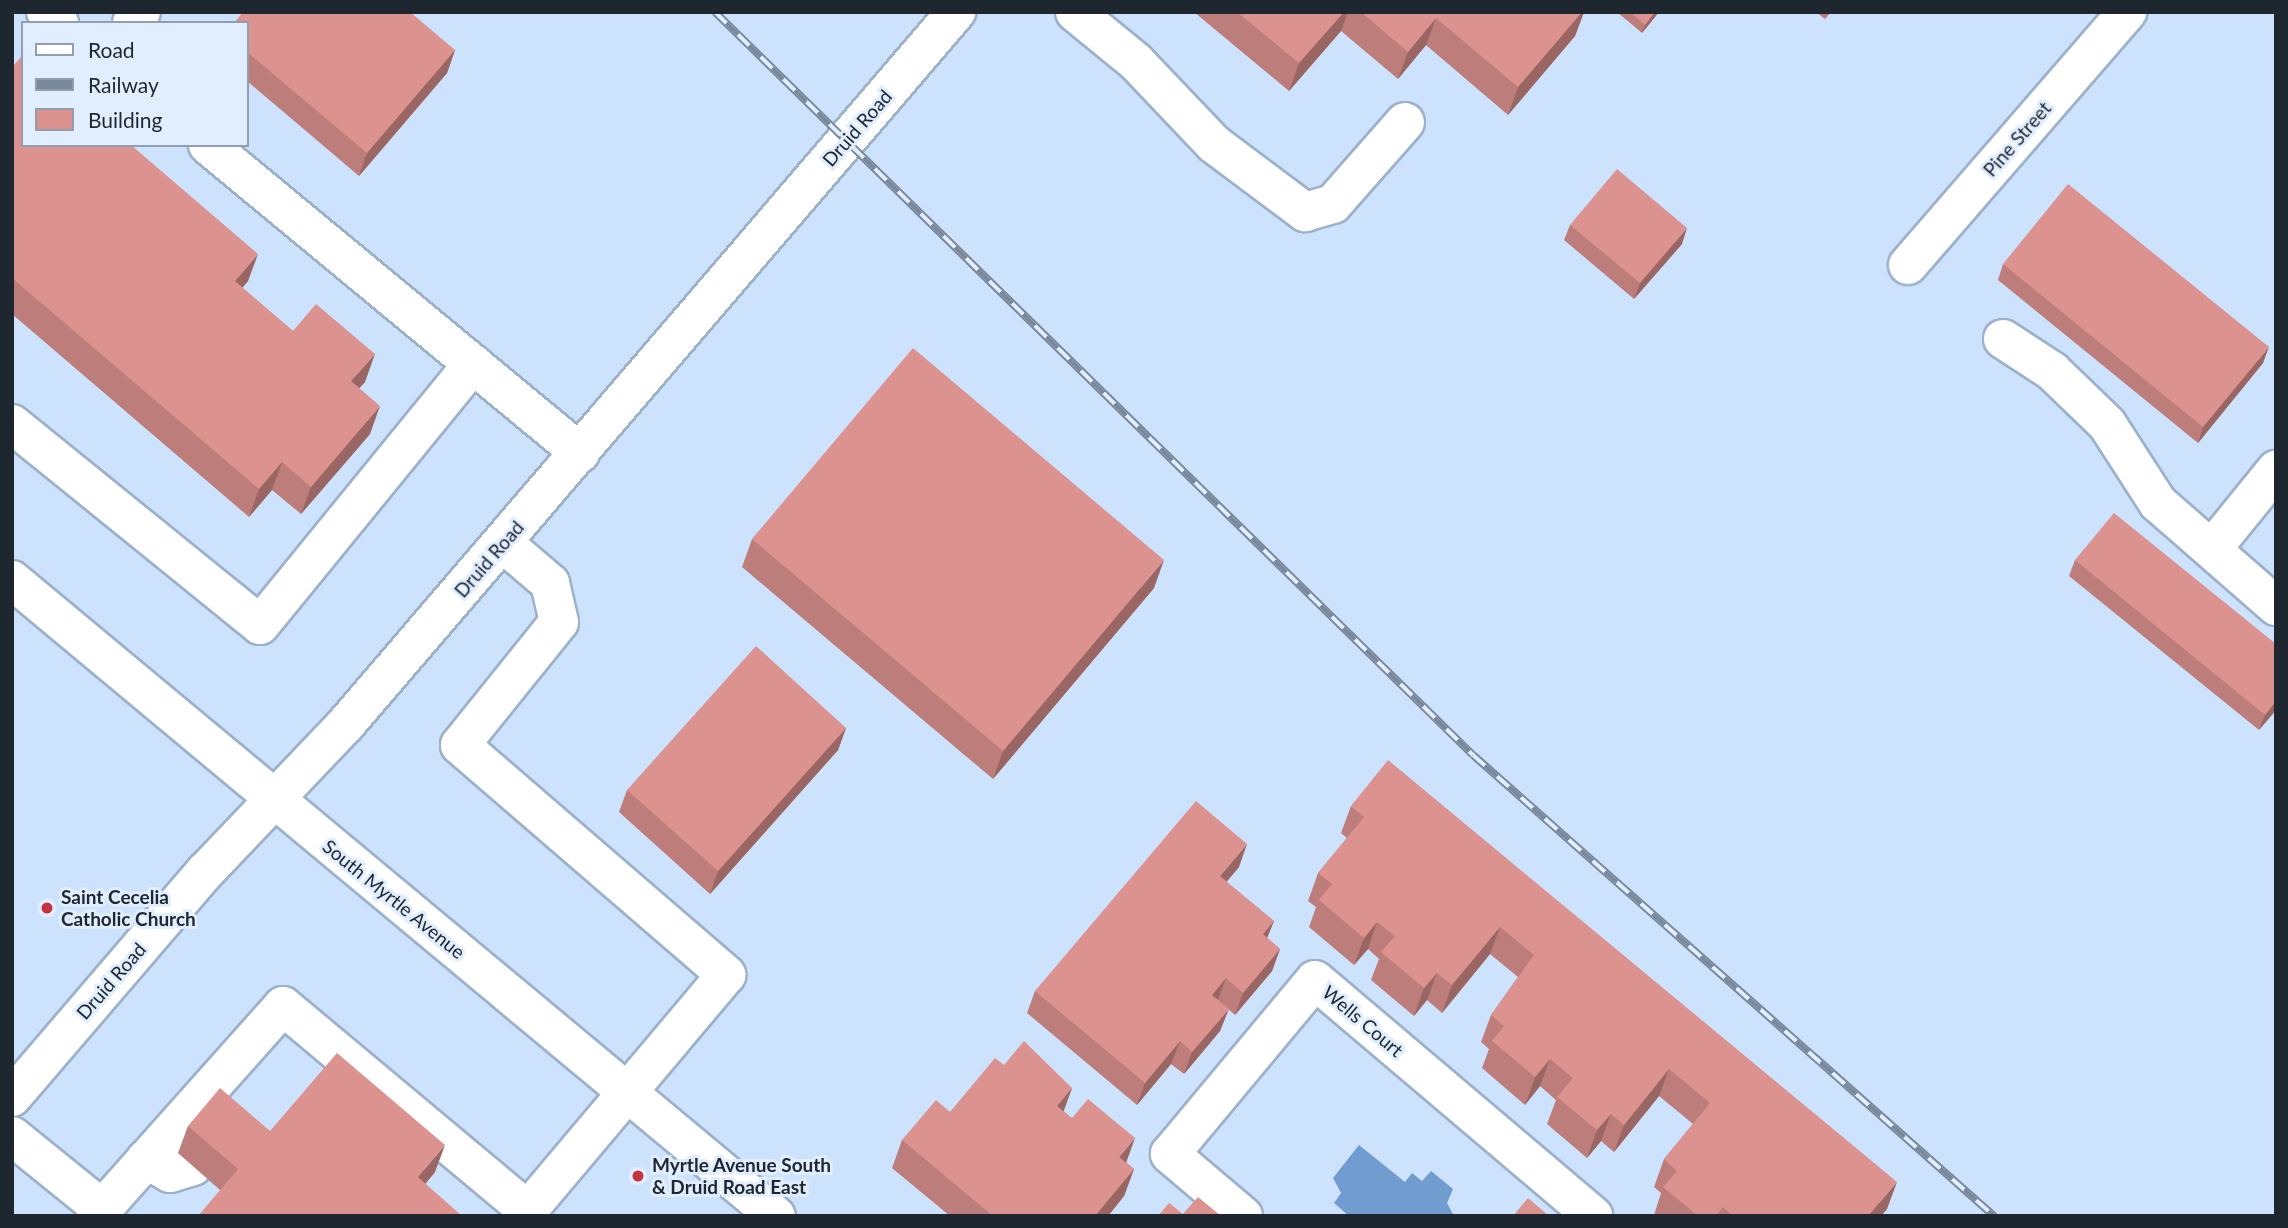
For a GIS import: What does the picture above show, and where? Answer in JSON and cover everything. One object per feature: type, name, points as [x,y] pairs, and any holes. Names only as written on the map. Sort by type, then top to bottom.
[{"type":"street","name":"Druid Road","points":[[12,1097],[503,543],[956,12]]},
{"type":"street","points":[[1075,12],[1136,62],[1214,144],[1305,212],[1333,204],[1405,122]]},
{"type":"street","name":"Pine Street","points":[[1908,265],[2127,12]]},
{"type":"street","points":[[210,147],[580,453]]},
{"type":"street","points":[[2003,339],[2052,371],[2106,424],[2158,503],[2276,606]]},
{"type":"street","points":[[12,424],[260,625],[473,364]]},
{"type":"street","points":[[2212,549],[2276,470]]},
{"type":"street","points":[[12,1136],[98,1212],[283,1006],[525,1213],[726,975],[460,745],[559,622],[550,583],[503,543]]},
{"type":"street","name":"South Myrtle Avenue","points":[[12,580],[776,1216]]},
{"type":"street","name":"Wells Court","points":[[1243,1216],[1170,1154],[1315,980],[1593,1216]]},
{"type":"street","points":[[209,1088],[229,1108],[225,1128]]},
{"type":"street","points":[[146,1159],[170,1173],[193,1166]]},
{"type":"water","points":[[1359,1145],[1405,1182],[1412,1173],[1422,1181],[1431,1171],[1453,1189],[1447,1203],[1454,1216],[1349,1216],[1334,1203],[1341,1193],[1333,1178]]},
{"type":"building","points":[[243,12],[410,12],[455,50],[367,153],[248,53],[248,21],[236,21]]},
{"type":"building","points":[[1237,12],[1344,12],[1299,63]]},
{"type":"building","points":[[1361,12],[1582,12],[1518,87],[1436,18],[1408,52]]},
{"type":"building","points":[[1630,12],[1655,12],[1645,25]]},
{"type":"building","points":[[21,57],[21,147],[133,147],[258,254],[235,281],[293,331],[316,304],[375,354],[351,381],[380,406],[311,487],[282,462],[259,489],[12,278],[12,67]]},
{"type":"building","points":[[1617,169],[1687,228],[1640,283],[1570,225]]},
{"type":"building","points":[[2068,184],[2269,347],[2203,427],[2003,264]]},
{"type":"building","points":[[913,348],[1164,560],[1003,751],[752,539]]},
{"type":"building","points":[[2114,513],[2276,644],[2276,701],[2265,715],[2075,560]]},
{"type":"building","points":[[756,646],[846,728],[718,871],[627,790]]},
{"type":"building","points":[[1388,760],[1897,1182],[1868,1216],[1733,1216],[1723,1207],[1716,1216],[1698,1216],[1663,1187],[1677,1171],[1664,1159],[1710,1103],[1669,1069],[1624,1125],[1611,1114],[1597,1130],[1557,1097],[1573,1078],[1550,1059],[1535,1077],[1492,1041],[1504,1026],[1491,1015],[1534,955],[1500,927],[1452,985],[1437,973],[1424,988],[1381,952],[1395,936],[1377,922],[1364,938],[1319,900],[1332,884],[1318,873],[1364,817],[1351,806]]},
{"type":"building","points":[[1196,801],[1247,844],[1220,876],[1274,921],[1263,934],[1280,949],[1243,993],[1226,978],[1212,995],[1229,1009],[1192,1052],[1180,1041],[1145,1083],[1035,991]]},
{"type":"building","points":[[1024,1041],[1072,1088],[1057,1106],[1072,1118],[1088,1099],[1135,1138],[1119,1157],[1134,1169],[1095,1216],[993,1216],[902,1140],[936,1100],[950,1112],[995,1058],[1004,1065]]},
{"type":"building","points":[[337,1053],[445,1145],[418,1177],[462,1216],[198,1216],[238,1169],[188,1126],[220,1088],[270,1131]]},
{"type":"building","points":[[1198,1197],[1221,1216],[1158,1216],[1169,1203],[1183,1214]]},
{"type":"building","points":[[1528,1198],[1549,1216],[1513,1216]]},
{"type":"railway","points":[[715,12],[1473,755],[1994,1216]]},
{"type":"place","name":"Saint Cecelia Catholic Church","points":[[47,908]]},
{"type":"place","name":"Myrtle Avenue South & Druid Road East","points":[[638,1176]]}]
